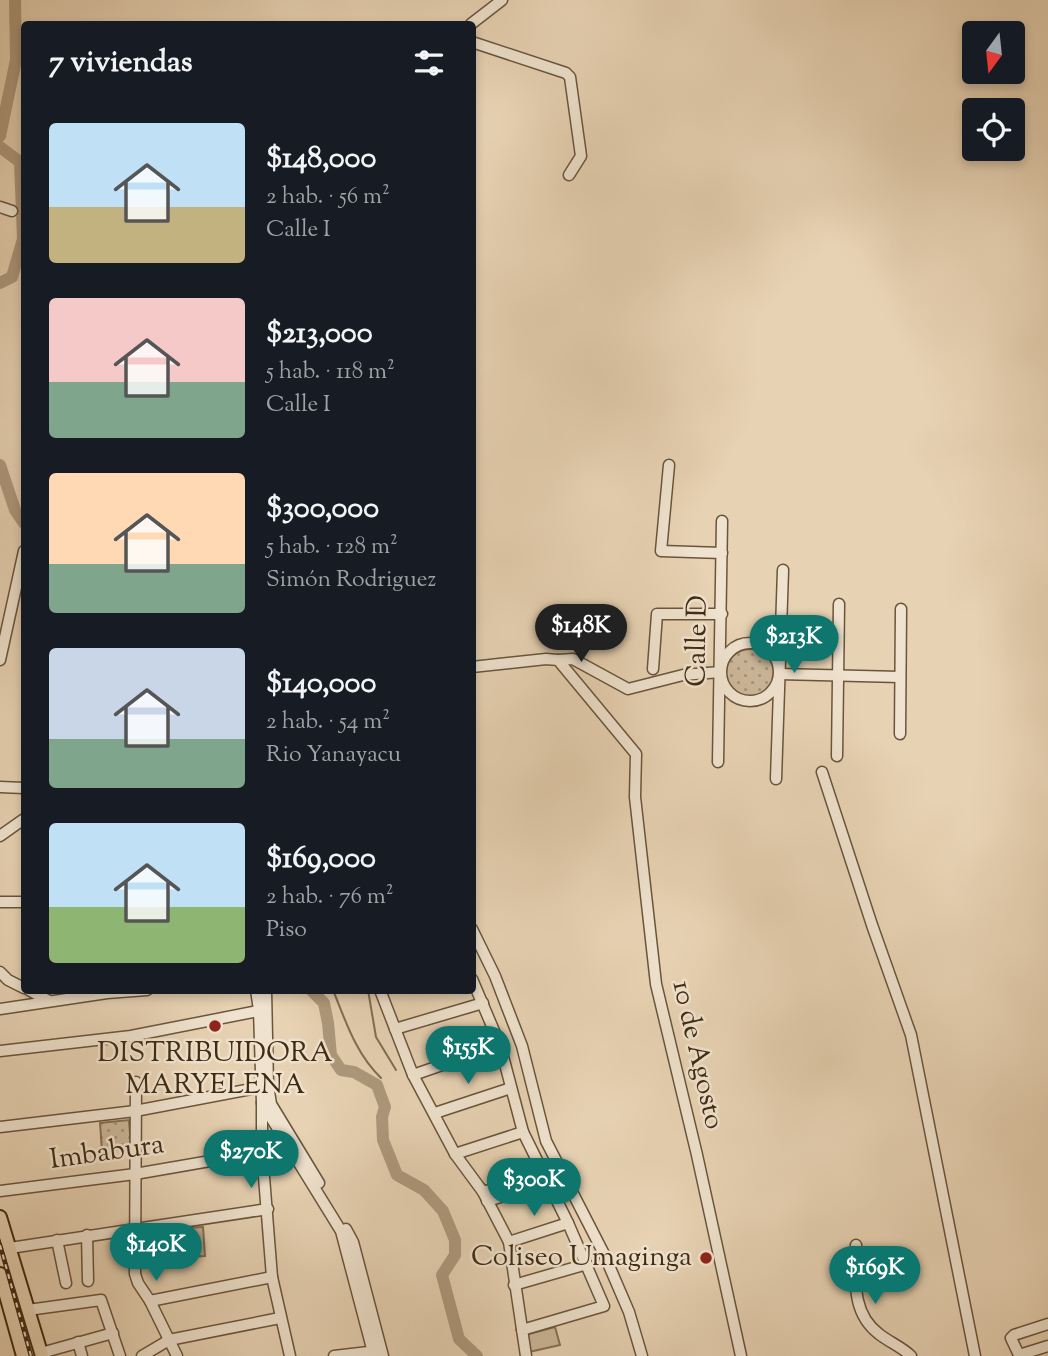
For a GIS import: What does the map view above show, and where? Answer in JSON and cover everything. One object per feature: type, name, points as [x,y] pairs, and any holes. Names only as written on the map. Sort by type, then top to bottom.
[{"type":"main road","points":[[0,1217],[41,1354]]},
{"type":"main road","points":[[0,1274],[23,1356]]},
{"type":"street","points":[[475,21],[502,0]]},
{"type":"street","points":[[476,43],[566,73],[570,77],[581,156],[569,175]]},
{"type":"street","points":[[0,207],[12,211]]},
{"type":"street","points":[[668,465],[661,551],[722,553]]},
{"type":"street","name":"Calle D","points":[[718,762],[722,521]]},
{"type":"street","points":[[0,660],[21,566]]},
{"type":"street","points":[[776,779],[783,570]]},
{"type":"street","points":[[837,756],[839,604]]},
{"type":"street","points":[[900,734],[901,609]]},
{"type":"street","points":[[653,669],[657,614],[722,614]]},
{"type":"street","points":[[754,644],[762,646],[775,657],[779,674],[774,689],[768,695],[745,701],[730,694],[720,672],[725,656],[731,650],[738,646],[754,644]]},
{"type":"street","points":[[476,667],[546,659],[573,659],[628,689],[683,675],[720,672]]},
{"type":"street","name":"10 de Agosto","points":[[558,660],[633,749],[637,760],[635,797],[656,984],[741,1356]]},
{"type":"street","points":[[779,674],[900,677]]},
{"type":"street","points":[[821,772],[911,1035],[975,1356]]},
{"type":"street","points":[[0,787],[21,788]]},
{"type":"street","points":[[0,836],[21,821]]},
{"type":"street","points":[[0,902],[21,902]]},
{"type":"street","points":[[476,937],[495,976],[522,1046],[546,1142],[604,1254],[629,1312],[642,1356]]},
{"type":"street","points":[[0,972],[8,980],[21,986]]},
{"type":"street","points":[[476,988],[500,1045],[523,1132],[568,1223],[604,1306],[522,1330]]},
{"type":"street","points":[[36,994],[49,1001]]},
{"type":"street","points":[[0,1009],[93,994]]},
{"type":"street","points":[[257,994],[263,1010]]},
{"type":"street","points":[[265,994],[262,1152],[272,1277],[290,1356]]},
{"type":"street","points":[[382,994],[413,1075],[455,1154],[485,1196],[509,1242],[526,1356]]},
{"type":"street","points":[[396,1029],[483,1003]]},
{"type":"street","points":[[0,1051],[131,1036],[263,1010]]},
{"type":"street","points":[[413,1075],[500,1045]]},
{"type":"street","points":[[136,1082],[135,1274],[177,1356]]},
{"type":"street","points":[[0,1127],[135,1111],[264,1086]]},
{"type":"street","points":[[264,1086],[271,1104],[353,1242],[378,1354]]},
{"type":"street","points":[[435,1113],[510,1088]]},
{"type":"street","points":[[262,1103],[341,1231],[378,1354]]},
{"type":"street","points":[[455,1154],[523,1132]]},
{"type":"street","name":"Imbabura","points":[[0,1191],[135,1174],[262,1152]]},
{"type":"street","points":[[485,1196],[545,1179]]},
{"type":"street","points":[[10,1248],[268,1209]]},
{"type":"street","points":[[509,1242],[568,1223]]},
{"type":"street","points":[[87,1236],[88,1281]]},
{"type":"street","points":[[57,1240],[66,1283]]},
{"type":"street","points":[[856,1245],[856,1295],[860,1311],[878,1333],[911,1356]]},
{"type":"street","points":[[514,1285],[587,1264]]},
{"type":"street","points":[[150,1301],[272,1277]]},
{"type":"street","points":[[28,1310],[101,1300],[120,1356]]},
{"type":"street","points":[[142,1356],[169,1340],[280,1318]]},
{"type":"street","points":[[1048,1324],[1011,1338],[1019,1355],[1048,1346]]},
{"type":"street","points":[[41,1354],[113,1333]]},
{"type":"street","points":[[78,1342],[82,1356]]},
{"type":"street","points":[[334,1356],[378,1354]]},
{"type":"shaded area","points":[[750,649],[767,656],[774,673],[767,690],[750,697],[733,690],[726,673],[733,656]]},
{"type":"shaded area","points":[[129,1120],[131,1148],[102,1151],[100,1123]]},
{"type":"shaded area","points":[[203,1227],[205,1256],[186,1257],[184,1228]]},
{"type":"shaded area","points":[[555,1327],[560,1345],[529,1352],[525,1335]]},
{"type":"waterway","points":[[0,136],[16,60],[15,0]]},
{"type":"waterway","points":[[0,147],[20,162],[21,188]]},
{"type":"waterway","points":[[0,283],[12,277],[21,246]]},
{"type":"waterway","points":[[0,465],[15,510],[21,519]]},
{"type":"waterway","points":[[315,994],[324,1003],[331,1055],[341,1070],[354,1072],[377,1085],[385,1107],[382,1117],[383,1140],[397,1175],[424,1190],[443,1211],[455,1240],[455,1255],[442,1275],[459,1339],[477,1356]]},
{"type":"waterway","points":[[335,994],[358,1048],[381,1078]]},
{"type":"waterway","points":[[369,994],[376,1037],[396,1070]]},
{"type":"railway","points":[[0,1245],[31,1356]]},
{"type":"place","name":"DISTRIBUIDORA MARYELENA","points":[[215,1026]]},
{"type":"place","name":"Coliseo Umaginga","points":[[706,1258]]}]
